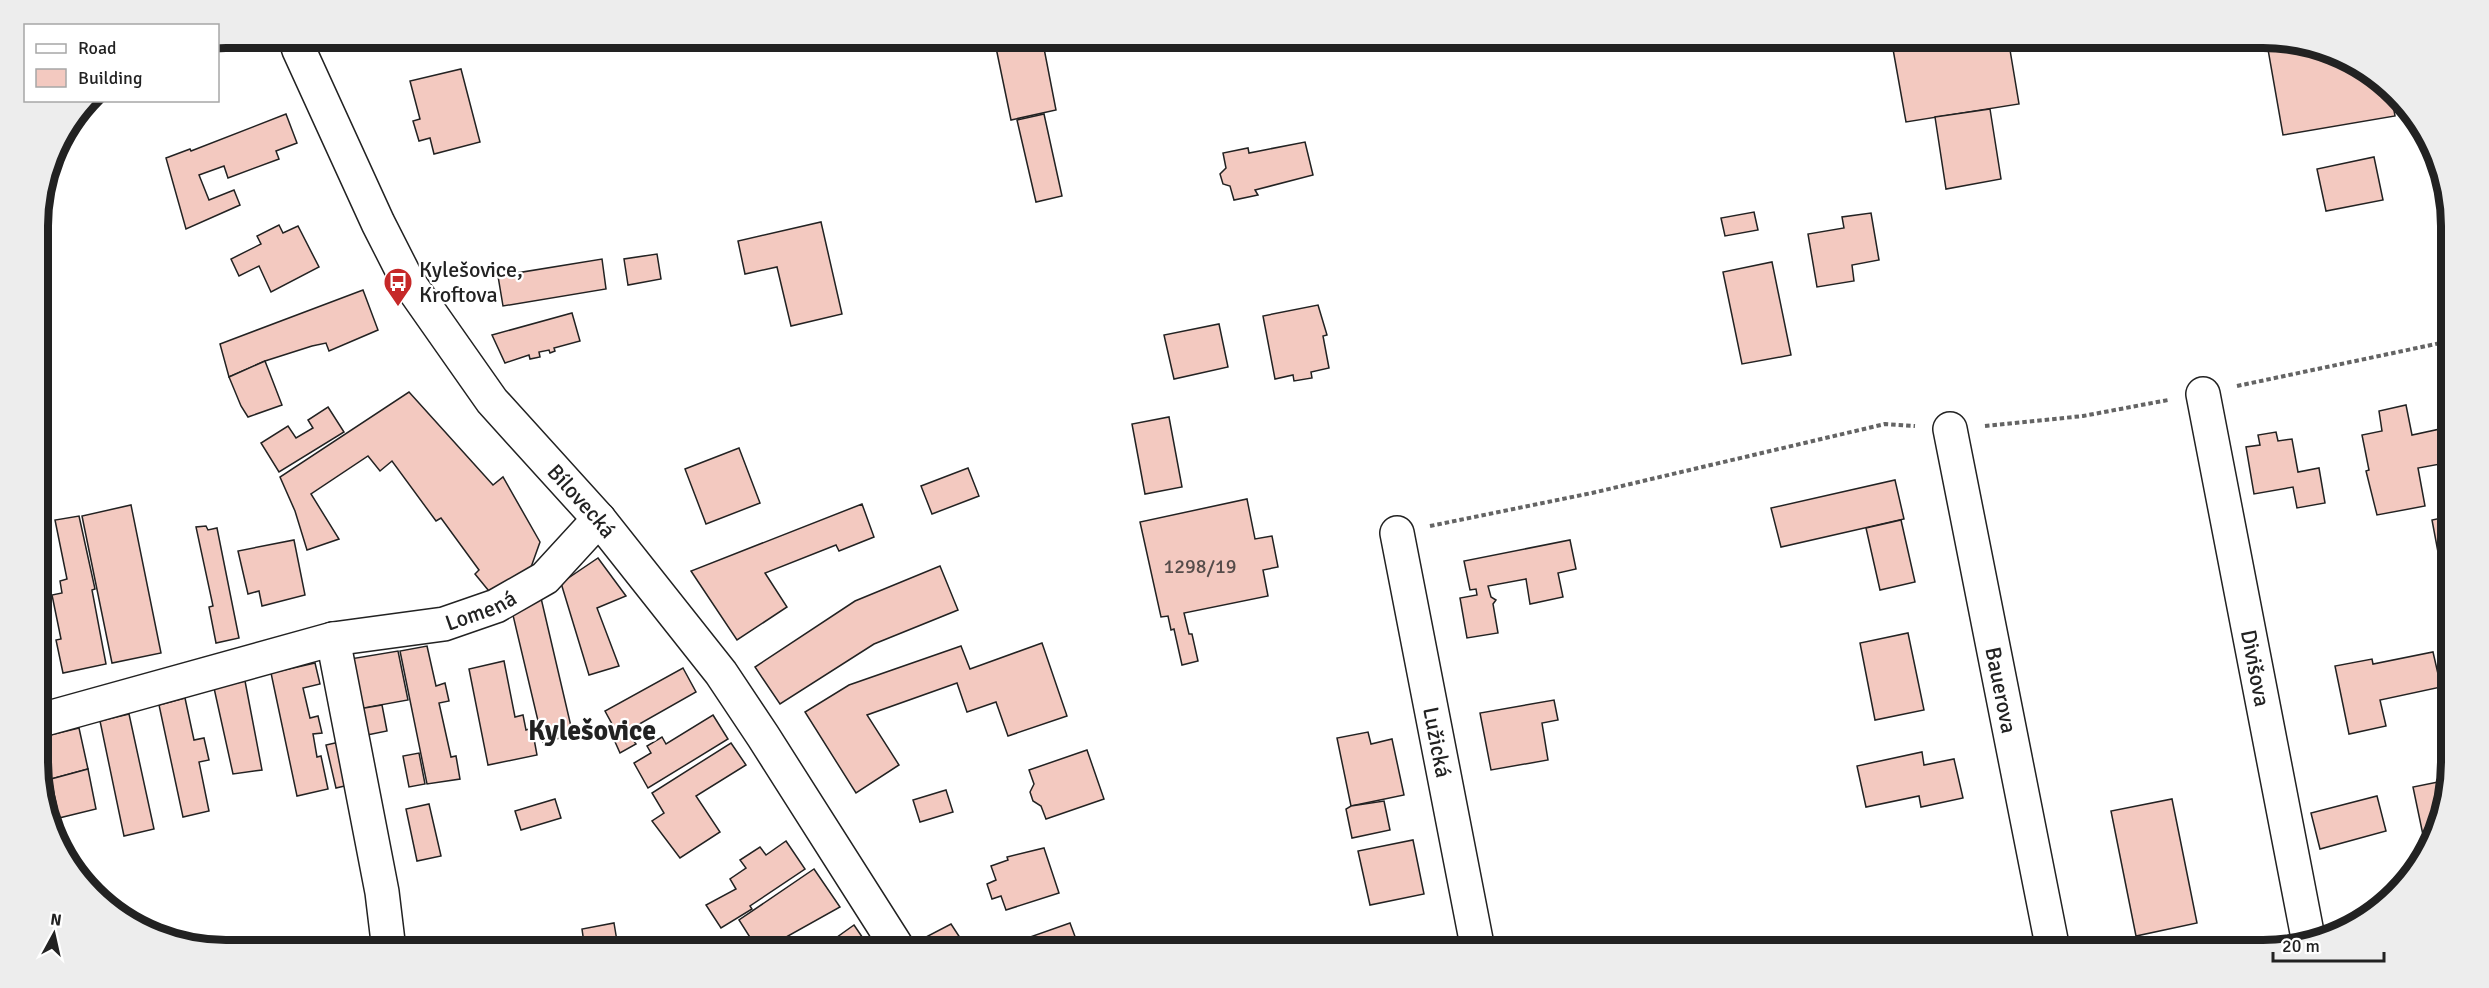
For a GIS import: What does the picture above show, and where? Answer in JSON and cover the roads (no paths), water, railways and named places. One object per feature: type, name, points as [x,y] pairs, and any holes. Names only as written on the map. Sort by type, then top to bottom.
[{"type":"street","name":"Bílovecká","points":[[298,48],[378,223],[407,280],[492,401],[599,519],[721,673],[893,940]]},
{"type":"street","name":"Divišova","points":[[2203,394],[2307,934]]},
{"type":"street","name":"Bauerova","points":[[1950,429],[2051,940]]},
{"type":"street","name":"Lomená","points":[[48,718],[333,639],[444,624],[496,606],[545,578],[599,519]]},
{"type":"street","name":"Lužická","points":[[1397,532],[1477,940]]},
{"type":"street","points":[[333,639],[382,892],[388,940]]},
{"type":"place","name":"Kylešovice, Kroftova","points":[[398,308]]},
{"type":"district","name":"Kylešovice","points":[[592,730]]}]
